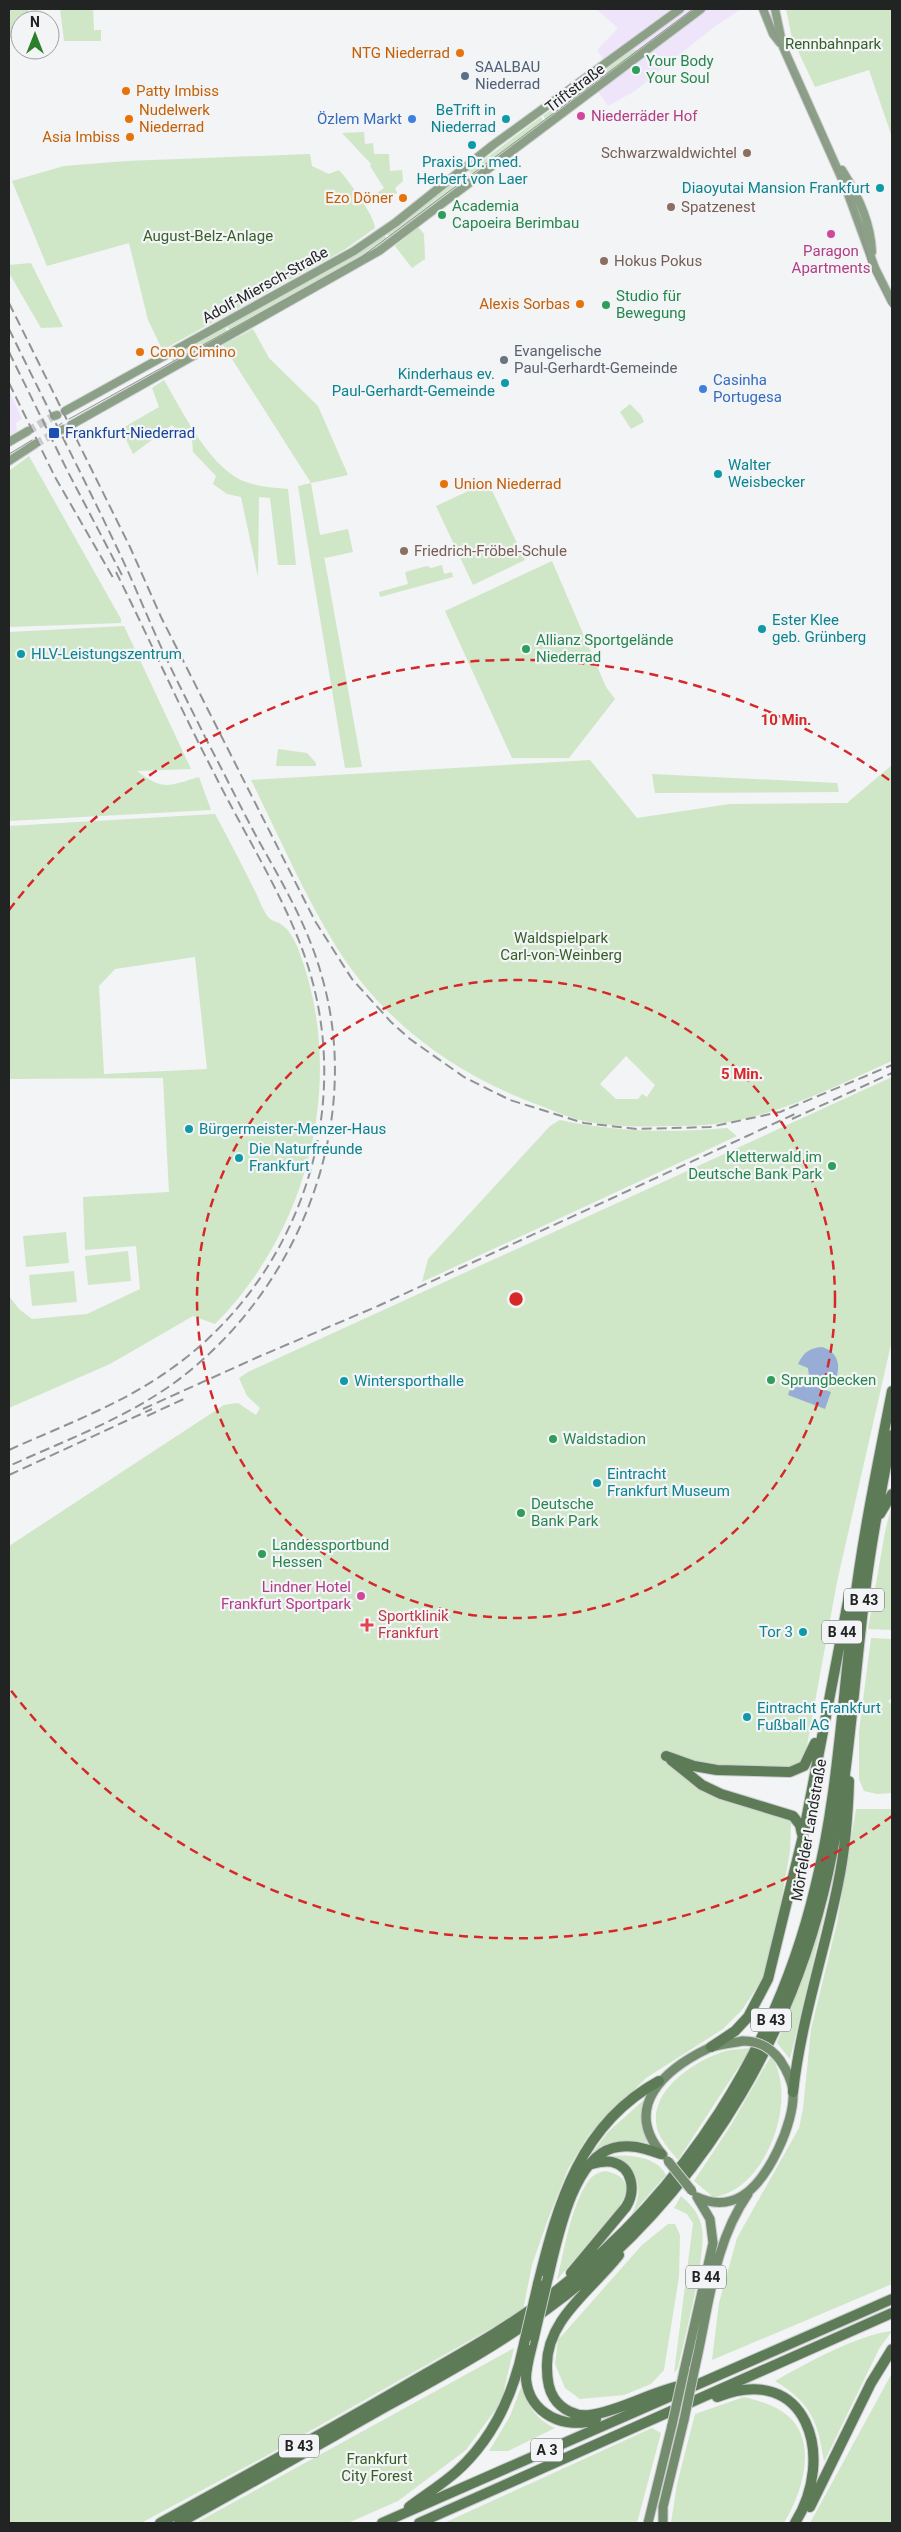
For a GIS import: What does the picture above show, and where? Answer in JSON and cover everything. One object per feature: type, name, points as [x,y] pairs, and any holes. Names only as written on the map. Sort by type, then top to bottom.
[{"type":"highway","name":"Mörfelder Landstraße","points":[[160,2523],[437,2368],[494,2334],[558,2290],[594,2260],[635,2219],[690,2155],[739,2080],[779,2001],[802,1937],[820,1866],[837,1751],[863,1539],[892,1391]]},
{"type":"highway","name":"Mörfelder Landstraße","points":[[179,2523],[484,2351],[568,2293],[640,2228],[683,2179],[717,2132],[747,2084],[788,2004],[811,1939],[824,1890],[848,1750],[863,1603],[892,1435]]},
{"type":"highway","points":[[876,1524],[892,1494]]},
{"type":"highway","name":"B 44","points":[[711,2047],[741,2025],[754,2008],[765,1988],[803,1836],[822,1726],[863,1539]]},
{"type":"highway","points":[[803,1836],[800,1824],[793,1816],[711,1790],[666,1756],[694,1766],[717,1770],[795,1772],[804,1766],[808,1760],[822,1726]]},
{"type":"highway","name":"B 44","points":[[793,2092],[798,2048],[805,2012],[830,1921],[842,1867],[849,1791],[848,1750]]},
{"type":"highway","points":[[395,2518],[456,2471],[486,2438],[509,2395],[524,2344],[557,2210],[580,2161],[598,2135],[623,2108],[644,2090],[660,2082]]},
{"type":"highway","points":[[661,2391],[591,2421],[572,2423],[557,2421],[539,2408],[528,2388],[527,2372],[563,2218],[588,2164],[602,2152],[619,2146],[638,2147],[665,2158]]},
{"type":"highway","points":[[558,2290],[626,2207],[632,2195],[630,2179],[621,2167],[606,2162],[588,2164]]},
{"type":"highway","points":[[640,2228],[610,2267],[557,2327],[548,2351],[547,2378],[551,2393],[558,2403],[571,2412],[582,2415],[601,2412],[661,2391],[700,2382]]},
{"type":"highway","name":"A 3","points":[[382,2523],[892,2299]]},
{"type":"highway","name":"A 3","points":[[419,2523],[892,2314]]},
{"type":"highway","points":[[802,2523],[871,2384],[892,2349]]},
{"type":"highway","points":[[664,2414],[728,2393],[749,2389],[771,2391],[788,2400],[806,2421],[811,2432],[814,2453],[812,2486],[795,2523]]},
{"type":"main road","name":"Triftstraße","points":[[458,172],[680,9]]},
{"type":"main road","name":"Triftstraße","points":[[464,186],[701,9]]},
{"type":"main road","points":[[763,9],[773,34],[782,47],[831,154],[872,258],[892,302]]},
{"type":"main road","points":[[775,9],[782,47]]},
{"type":"main road","name":"Adolf-Miersch-Straße","points":[[59,414],[354,251],[458,172]]},
{"type":"main road","name":"Adolf-Miersch-Straße","points":[[66,428],[362,262],[392,242],[464,186]]},
{"type":"main road","points":[[9,442],[28,431]]},
{"type":"main road","points":[[9,461],[35,444]]},
{"type":"main road","name":"B 44","points":[[648,2523],[713,2243],[710,2219],[694,2194],[652,2143],[646,2122],[648,2100],[660,2082],[711,2047],[743,2042],[761,2044],[780,2060],[793,2092],[785,2134],[772,2159],[735,2212],[723,2241],[663,2507],[663,2523]]},
{"type":"main road","name":"B 44","points":[[694,2194],[709,2202],[722,2202],[734,2200],[750,2189]]},
{"type":"shaded area","points":[[596,9],[741,9],[710,30],[635,91],[608,106],[592,83],[610,70],[597,50],[618,28]]},
{"type":"shaded area","points":[[9,390],[22,419],[16,423],[17,431],[9,437]]},
{"type":"green space","points":[[9,9],[28,9],[10,10],[9,37]]},
{"type":"green space","points":[[60,9],[93,9],[94,30],[101,30],[101,41],[64,41]]},
{"type":"green space","name":"Rennbahnpark","points":[[786,9],[892,9],[892,137],[869,70],[815,87],[792,38]]},
{"type":"green space","points":[[632,50],[641,50],[546,120],[543,116]]},
{"type":"green space","points":[[541,117],[544,122],[471,175],[469,171]]},
{"type":"green space","points":[[364,132],[365,144],[373,143],[374,154],[389,154],[390,171],[402,170],[403,181],[395,188],[397,193],[377,205],[374,195],[384,188],[370,166],[371,164],[342,133]]},
{"type":"green space","name":"August-Belz-Anlage","points":[[310,154],[312,166],[329,174],[339,170],[371,215],[375,228],[344,250],[166,348],[161,347],[148,320],[129,243],[47,266],[12,181],[64,166],[126,161]]},
{"type":"green space","points":[[451,181],[454,188],[390,238],[386,232]]},
{"type":"green space","points":[[418,227],[424,234],[425,259],[412,268],[395,246]]},
{"type":"green space","points":[[384,235],[388,240],[358,260],[230,331],[227,327],[358,254]]},
{"type":"green space","points":[[31,263],[63,327],[41,328],[9,273],[9,265]]},
{"type":"green space","points":[[225,328],[228,332],[173,362],[171,358]]},
{"type":"green space","points":[[253,329],[269,358],[318,406],[348,475],[311,483],[223,345]]},
{"type":"green space","points":[[164,380],[199,439],[222,467],[235,477],[249,483],[288,489],[296,565],[278,565],[270,498],[259,497],[258,577],[241,497],[227,494],[213,484],[216,476],[193,452],[192,440],[188,429],[180,433],[172,425],[133,454],[121,429],[159,407],[152,388]]},
{"type":"green space","points":[[630,404],[641,415],[644,422],[631,429],[620,412]]},
{"type":"green space","points":[[29,456],[121,619],[121,623],[9,627],[9,471]]},
{"type":"green space","points":[[488,482],[525,560],[473,585],[436,506]]},
{"type":"green space","points":[[311,483],[320,535],[348,529],[353,552],[325,558],[324,556],[362,767],[345,768],[298,486]]},
{"type":"green space","name":"Allianz Sportgelände Niederrad","points":[[552,561],[606,687],[615,699],[569,758],[512,758],[445,611]]},
{"type":"green space","points":[[442,565],[444,574],[452,572],[453,577],[380,597],[379,592],[408,584],[405,572],[427,566],[431,568]]},
{"type":"green space","points":[[124,626],[191,769],[137,771],[153,782],[167,785],[199,777],[211,810],[9,821],[9,632]]},
{"type":"green space","points":[[278,749],[307,753],[316,763],[316,766],[276,766]]},
{"type":"green space","name":"Waldspielpark Carl-von-Weinberg","points":[[590,760],[637,818],[730,804],[847,803],[892,765],[892,1061],[776,1110],[735,1121],[704,1125],[640,1126],[595,1123],[564,1115],[503,1090],[448,1060],[422,1042],[376,999],[356,975],[325,928],[251,780]],"holes":[[[626,1056],[655,1085],[647,1097],[642,1094],[638,1099],[616,1099],[600,1084]]]},
{"type":"green space","points":[[652,774],[837,783],[839,792],[655,793]]},
{"type":"green space","points":[[215,814],[265,912],[270,919],[288,930],[297,946],[312,995],[319,1046],[319,1097],[311,1147],[297,1196],[275,1242],[248,1285],[215,1324],[193,1316],[110,1364],[9,1408],[9,1296],[19,1309],[32,1319],[87,1314],[140,1289],[136,1246],[85,1250],[83,1197],[169,1192],[163,1078],[9,1079],[9,826]],"holes":[[[195,957],[207,1069],[104,1074],[99,986],[115,969]]]},
{"type":"green space","points":[[892,1077],[892,1340],[837,1582],[806,1751],[800,1761],[801,1765],[784,1769],[710,1767],[675,1755],[668,1765],[713,1796],[791,1821],[790,1851],[775,1935],[764,1976],[742,2010],[723,2029],[646,2078],[588,2136],[568,2169],[548,2219],[532,2265],[523,2310],[266,2456],[141,2523],[9,2523],[9,1546],[224,1405],[238,1403],[256,1415],[260,1408],[247,1396],[239,1378],[248,1372]]},
{"type":"green space","points":[[560,1120],[623,1129],[685,1131],[727,1128],[737,1136],[422,1282],[428,1259],[550,1126]]},
{"type":"green space","points":[[66,1232],[69,1263],[26,1267],[23,1236]]},
{"type":"green space","points":[[128,1251],[131,1281],[88,1285],[85,1256]]},
{"type":"green space","points":[[74,1271],[77,1302],[32,1306],[29,1275]]},
{"type":"green space","points":[[892,1504],[892,1630],[868,1629],[885,1532]]},
{"type":"green space","points":[[871,1638],[892,1639],[892,1698],[888,1701],[892,1705],[892,1793],[877,1794],[864,1791],[859,1779],[859,1731]]},
{"type":"green space","points":[[856,1809],[892,1809],[892,2284],[712,2360],[719,2303],[737,2238],[799,2128],[803,2109],[811,2029],[837,1923]]},
{"type":"green space","points":[[827,1903],[790,2059],[777,2043],[805,1971]]},
{"type":"green space","points":[[751,2048],[678,2160],[663,2141],[657,2128],[656,2114],[659,2102],[666,2090],[676,2079],[700,2062],[728,2050]]},
{"type":"green space","points":[[771,2056],[779,2074],[781,2095],[779,2118],[772,2141],[762,2162],[748,2179],[732,2191],[713,2197],[694,2181],[731,2125]]},
{"type":"green space","points":[[645,2099],[642,2121],[648,2143],[625,2141],[593,2152],[608,2132]]},
{"type":"green space","points":[[625,2155],[649,2160],[662,2169],[666,2175],[631,2215],[638,2196],[637,2180],[627,2166],[610,2156]]},
{"type":"green space","points":[[605,2171],[619,2176],[623,2180],[626,2189],[623,2200],[557,2280],[577,2202],[589,2180],[596,2174]]},
{"type":"green space","points":[[681,2196],[696,2212],[703,2236],[695,2294],[678,2368],[674,2373],[693,2223],[687,2214],[674,2208]]},
{"type":"green space","points":[[668,2224],[675,2224],[680,2235],[679,2277],[664,2370],[651,2384],[624,2395],[580,2399],[565,2388],[555,2364],[558,2340],[642,2245]]},
{"type":"green space","points":[[892,2331],[879,2349],[824,2462],[819,2435],[811,2414],[797,2397],[775,2381],[817,2358],[848,2344],[863,2338]]},
{"type":"green space","name":"Frankfurt City Forest","points":[[514,2348],[501,2402],[466,2450],[398,2501],[348,2523],[196,2523]]},
{"type":"green space","points":[[892,2373],[892,2523],[810,2523]]},
{"type":"green space","points":[[522,2385],[533,2411],[555,2428],[508,2451],[489,2451],[510,2416]]},
{"type":"green space","points":[[744,2397],[767,2404],[787,2415],[797,2426],[803,2439],[805,2453],[804,2468],[797,2498],[791,2511],[784,2523],[671,2523],[677,2484],[695,2414]]},
{"type":"green space","points":[[652,2428],[661,2433],[637,2523],[444,2523]]},
{"type":"water","points":[[822,1347],[832,1352],[835,1356],[838,1369],[836,1379],[827,1376],[817,1382],[809,1376],[808,1368],[798,1364],[807,1351]]},
{"type":"water","points":[[793,1379],[831,1392],[825,1409],[788,1395]]},
{"type":"tunnel","points":[[28,431],[54,416]]},
{"type":"tunnel","points":[[35,444],[61,430]]},
{"type":"tram line","points":[[69,419],[360,258],[693,9]]},
{"type":"tram line","points":[[766,9],[771,25],[844,186],[860,227],[869,264],[892,309]]},
{"type":"tram line","points":[[9,454],[32,440]]},
{"type":"railway","points":[[9,303],[130,547],[161,617],[315,921],[352,979],[391,1022],[410,1039],[464,1077],[510,1100],[584,1123],[637,1129],[710,1127],[780,1112],[892,1065]]},
{"type":"railway","points":[[9,329],[118,550],[157,638],[205,737],[302,921],[322,977],[333,1034],[334,1091],[326,1147],[310,1202],[286,1254],[255,1303],[217,1346],[174,1383],[155,1396],[93,1429],[9,1466]]},
{"type":"railway","points":[[9,352],[68,472],[123,577]]},
{"type":"railway","points":[[9,383],[55,477],[115,581]]},
{"type":"railway","points":[[9,1450],[111,1405],[150,1383],[168,1371],[213,1334],[252,1290],[282,1241],[305,1188],[319,1133],[324,1075],[320,1017],[306,960],[287,912],[200,746],[116,572]]},
{"type":"railway","points":[[792,1119],[892,1073]]},
{"type":"railway","points":[[143,1409],[378,1306],[797,1113]]},
{"type":"railway","points":[[147,1416],[186,1398]]},
{"type":"railway","points":[[9,1475],[152,1409]]},
{"type":"place","name":"NTG Niederrad","points":[[460,53]]},
{"type":"place","name":"Your Body Your Soul","points":[[636,70]]},
{"type":"place","name":"SAALBAU Niederrad","points":[[465,76]]},
{"type":"place","name":"Patty Imbiss","points":[[126,91]]},
{"type":"place","name":"Niederräder Hof","points":[[581,116]]},
{"type":"place","name":"Nudelwerk Niederrad","points":[[129,119]]},
{"type":"place","name":"Özlem Markt","points":[[412,119]]},
{"type":"place","name":"BeTrift in Niederrad","points":[[506,119]]},
{"type":"place","name":"Asia Imbiss","points":[[130,137]]},
{"type":"place","name":"Praxis Dr. med. Herbert von Laer","points":[[472,145]]},
{"type":"place","name":"Schwarzwaldwichtel","points":[[747,153]]},
{"type":"place","name":"Diaoyutai Mansion Frankfurt","points":[[880,188]]},
{"type":"place","name":"Ezo Döner","points":[[403,198]]},
{"type":"place","name":"Spatzenest","points":[[671,207]]},
{"type":"place","name":"Academia Capoeira Berimbau","points":[[442,215]]},
{"type":"place","name":"Paragon Apartments","points":[[831,234]]},
{"type":"place","name":"Hokus Pokus","points":[[604,261]]},
{"type":"place","name":"Alexis Sorbas","points":[[580,304]]},
{"type":"place","name":"Studio für Bewegung","points":[[606,305]]},
{"type":"place","name":"Cono Cimino","points":[[140,352]]},
{"type":"place","name":"Evangelische Paul-Gerhardt-Gemeinde","points":[[504,360]]},
{"type":"place","name":"Kinderhaus ev. Paul-Gerhardt-Gemeinde","points":[[505,383]]},
{"type":"place","name":"Casinha Portugesa","points":[[703,389]]},
{"type":"place","name":"Frankfurt-Niederrad","points":[[54,433]]},
{"type":"place","name":"Walter Weisbecker","points":[[718,474]]},
{"type":"place","name":"Union Niederrad","points":[[444,484]]},
{"type":"place","name":"Friedrich-Fröbel-Schule","points":[[404,551]]},
{"type":"place","name":"Ester Klee geb. Grünberg","points":[[762,629]]},
{"type":"place","name":"Allianz Sportgelände Niederrad","points":[[526,649]]},
{"type":"place","name":"HLV-Leistungszentrum","points":[[21,654]]},
{"type":"place","name":"Bürgermeister-Menzer-Haus","points":[[189,1129]]},
{"type":"place","name":"Die Naturfreunde Frankfurt","points":[[239,1158]]},
{"type":"place","name":"Kletterwald im Deutsche Bank Park","points":[[832,1166]]},
{"type":"place","name":"Sprungbecken","points":[[771,1380]]},
{"type":"place","name":"Wintersporthalle","points":[[344,1381]]},
{"type":"place","name":"Waldstadion","points":[[553,1439]]},
{"type":"place","name":"Eintracht Frankfurt Museum","points":[[597,1483]]},
{"type":"place","name":"Deutsche Bank Park","points":[[521,1513]]},
{"type":"place","name":"Landessportbund Hessen","points":[[262,1554]]},
{"type":"place","name":"Lindner Hotel Frankfurt Sportpark","points":[[361,1596]]},
{"type":"place","name":"Sportklinik Frankfurt","points":[[367,1625]]},
{"type":"place","name":"Tor 3","points":[[803,1632]]},
{"type":"place","name":"Eintracht Frankfurt Fußball AG","points":[[747,1717]]}]
